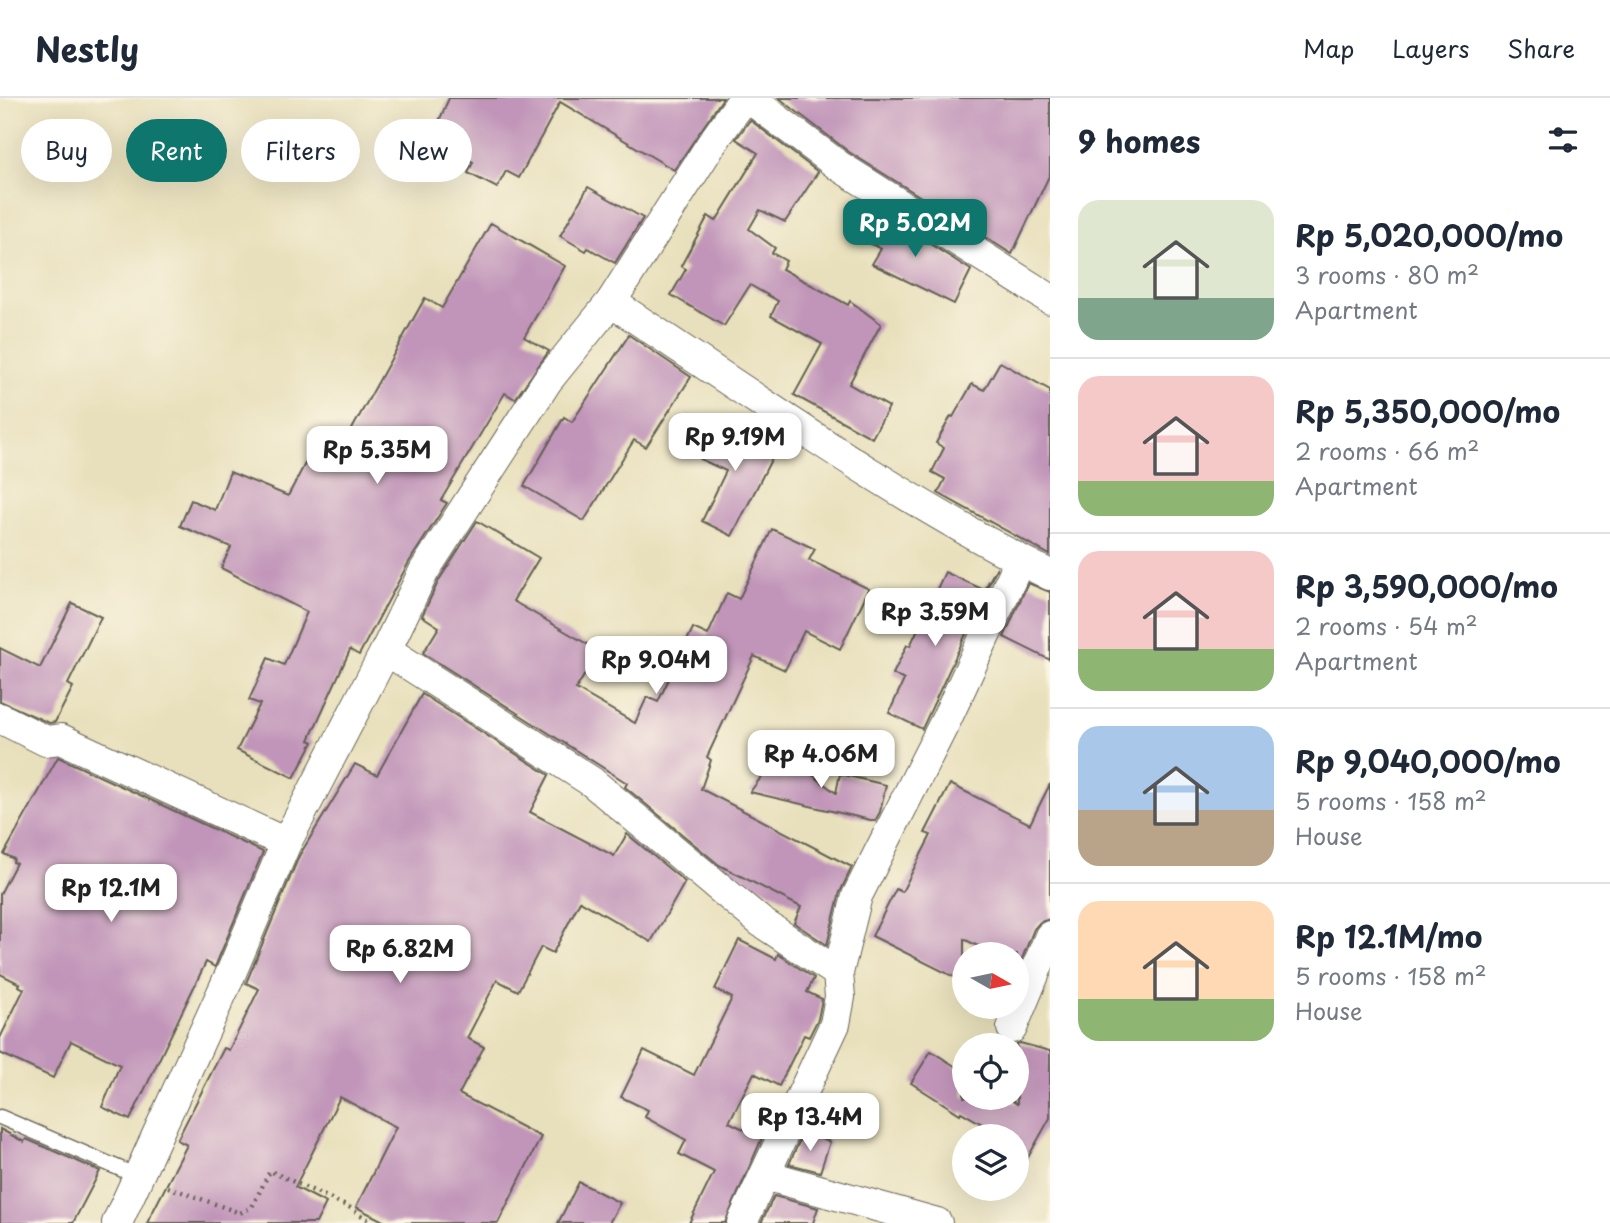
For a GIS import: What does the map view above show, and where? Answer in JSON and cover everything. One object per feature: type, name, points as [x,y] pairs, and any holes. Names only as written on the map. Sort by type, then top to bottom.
[{"type":"street","points":[[117,1223],[231,973],[286,843],[424,571],[547,381],[611,302],[710,146],[747,98],[839,166],[1050,299]]},
{"type":"street","points":[[611,302],[811,437],[964,530],[1050,575]]},
{"type":"street","points":[[742,1223],[835,1024],[840,997],[838,973],[857,896],[947,718],[1020,560]]},
{"type":"street","points":[[386,650],[592,782],[761,922],[838,973]]},
{"type":"street","points":[[0,718],[46,741],[61,739],[286,843]]},
{"type":"street","points":[[1012,1028],[1050,936]]},
{"type":"street","points":[[765,1175],[937,1223]]},
{"type":"lane","points":[[0,1117],[137,1176]]},
{"type":"path","points":[[137,1176],[240,1213],[252,1207],[270,1171],[349,1207],[373,1223]]},
{"type":"building","points":[[449,98],[723,98],[674,170],[560,102],[519,178],[506,171],[497,188],[472,175],[472,119],[440,119]]},
{"type":"building","points":[[779,98],[1050,98],[1050,174],[1012,254],[849,152]]},
{"type":"building","points":[[750,120],[818,172],[785,222],[760,210],[749,229],[775,248],[772,253],[786,261],[782,269],[848,305],[850,301],[881,324],[849,384],[889,407],[872,438],[794,395],[822,344],[771,316],[778,301],[750,285],[724,326],[671,295],[686,269],[681,266],[708,216],[716,221],[758,153],[736,139]]},
{"type":"building","points":[[588,187],[643,218],[615,263],[560,236]]},
{"type":"building","points":[[878,211],[971,270],[954,304],[872,264],[881,249],[862,239]]},
{"type":"building","points":[[491,223],[565,266],[524,337],[549,351],[515,399],[505,393],[441,500],[447,503],[409,562],[359,655],[350,650],[309,740],[313,742],[294,778],[237,750],[260,704],[249,700],[268,658],[284,665],[307,612],[221,568],[231,547],[180,526],[191,500],[215,510],[230,472],[288,496],[319,437],[341,449],[425,298],[442,308]]},
{"type":"building","points":[[629,335],[691,377],[646,447],[634,440],[584,521],[524,486],[564,417],[572,422]]},
{"type":"building","points":[[1000,362],[1050,390],[1050,555],[938,493],[945,479],[932,472],[944,448],[936,443],[951,416],[953,417],[972,384],[984,390]]},
{"type":"building","points":[[721,418],[778,446],[732,536],[702,521],[726,471],[700,459]]},
{"type":"building","points":[[477,521],[539,558],[513,601],[599,651],[576,689],[635,723],[647,697],[658,702],[693,628],[708,635],[727,593],[739,599],[772,529],[815,549],[809,560],[869,589],[840,649],[804,631],[785,670],[754,656],[707,757],[711,760],[701,789],[852,867],[840,892],[827,945],[794,923],[801,907],[719,865],[625,787],[627,783],[423,653],[439,627],[422,616],[439,580]]},
{"type":"building","points":[[997,567],[922,729],[889,713],[904,680],[893,674],[907,645],[910,646],[945,572],[984,590]]},
{"type":"building","points":[[1028,583],[1050,592],[1050,660],[1004,637]]},
{"type":"building","points":[[72,603],[101,617],[68,684],[73,687],[55,722],[49,723],[0,701],[0,648],[40,668]]},
{"type":"building","points":[[422,694],[549,775],[530,812],[614,856],[627,834],[685,882],[651,942],[580,901],[553,953],[541,947],[518,991],[497,980],[467,1038],[484,1047],[459,1094],[541,1137],[498,1223],[387,1223],[356,1207],[396,1127],[340,1097],[295,1187],[326,1203],[316,1223],[147,1223],[187,1145],[177,1140],[224,1048],[229,1050],[259,989],[246,983],[299,856],[355,764],[377,775]]},
{"type":"building","points":[[781,751],[836,793],[840,774],[886,785],[880,812],[875,821],[750,792]]},
{"type":"building","points":[[58,757],[263,852],[215,967],[206,962],[130,1120],[102,1107],[120,1065],[71,1041],[53,1078],[0,1053],[0,1038],[24,989],[20,984],[0,974],[0,894],[16,863],[4,854]]},
{"type":"building","points":[[950,784],[1030,824],[1050,784],[1050,919],[1040,922],[1029,942],[970,942],[964,939],[964,942],[952,942],[952,976],[872,936],[896,889],[902,892],[931,835],[925,833]]},
{"type":"building","points":[[739,940],[776,959],[778,954],[814,978],[807,992],[822,999],[818,1019],[809,1037],[804,1035],[779,1086],[754,1073],[729,1122],[762,1138],[725,1223],[689,1223],[714,1172],[679,1154],[686,1140],[645,1117],[648,1110],[621,1097],[644,1050],[694,1075],[732,998],[715,989]]},
{"type":"building","points":[[1029,1045],[1050,1051],[1050,1118],[1029,1156],[1029,1124],[982,1124],[961,1112],[960,1114],[954,1110],[1029,1110]]},
{"type":"building","points":[[931,1051],[952,1064],[952,1109],[911,1083]]},
{"type":"building","points":[[0,1129],[24,1142],[26,1139],[100,1171],[73,1223],[0,1223]]},
{"type":"building","points":[[803,1133],[830,1142],[820,1172],[789,1164]]},
{"type":"building","points":[[579,1182],[620,1203],[609,1223],[558,1223]]},
{"type":"building","points":[[774,1196],[818,1208],[813,1223],[761,1223]]}]
